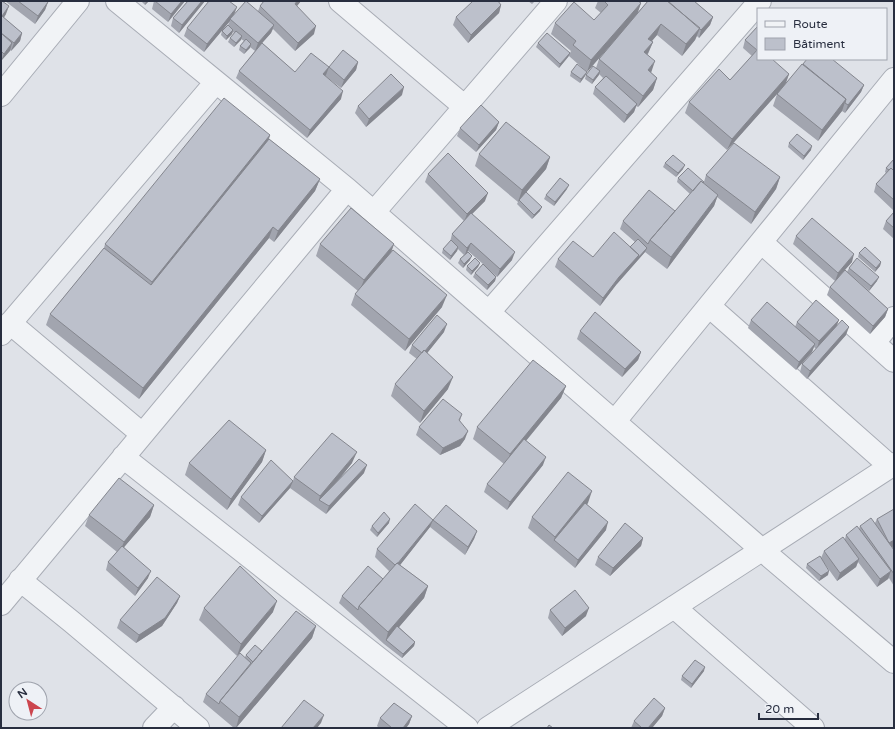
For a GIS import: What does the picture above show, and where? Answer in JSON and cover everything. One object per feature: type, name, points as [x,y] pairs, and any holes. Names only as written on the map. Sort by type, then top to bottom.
[{"type":"street","points":[[1,95],[78,1]]},
{"type":"street","points":[[117,1],[347,189],[762,550],[894,662]]},
{"type":"street","points":[[340,1],[465,107]]},
{"type":"street","points":[[374,212],[556,1]]},
{"type":"street","points":[[489,312],[760,1]]},
{"type":"street","points":[[615,421],[894,80]]},
{"type":"street","points":[[142,434],[6,329],[216,82]]},
{"type":"street","points":[[1,604],[347,189]]},
{"type":"street","points":[[761,242],[894,361]]},
{"type":"street","points":[[488,728],[892,465],[709,306]]},
{"type":"street","points":[[874,343],[894,318]]},
{"type":"street","points":[[124,457],[467,728]]},
{"type":"street","points":[[20,580],[198,728]]},
{"type":"street","points":[[674,607],[812,728]]},
{"type":"street","points":[[154,728],[174,707]]},
{"type":"building","points":[[1,1],[9,6],[2,16],[22,33],[14,43],[1,33]]},
{"type":"building","points":[[18,1],[47,1],[48,2],[38,16]]},
{"type":"building","points":[[155,1],[182,1],[171,14]]},
{"type":"building","points":[[188,1],[202,1],[182,25],[173,18]]},
{"type":"building","points":[[209,1],[229,1],[237,7],[207,44],[187,28]]},
{"type":"building","points":[[246,1],[274,25],[258,43],[230,19]]},
{"type":"building","points":[[264,1],[297,1],[295,4],[316,26],[298,43],[260,6]]},
{"type":"building","points":[[473,1],[498,1],[501,5],[471,35],[456,17]]},
{"type":"building","points":[[604,1],[638,1],[641,3],[591,60],[573,45],[576,41],[555,23],[574,2],[594,20],[608,5]]},
{"type":"building","points":[[648,1],[667,1],[700,28],[686,44],[661,24],[648,39],[653,42],[644,52],[655,61],[648,70],[657,78],[643,96],[599,59]]},
{"type":"building","points":[[668,1],[694,1],[713,17],[701,30]]},
{"type":"building","points":[[228,25],[233,30],[227,36],[222,31]]},
{"type":"building","points":[[757,27],[757,50],[745,40]]},
{"type":"building","points":[[236,31],[242,36],[236,43],[230,38]]},
{"type":"building","points":[[1,33],[12,43],[4,54],[1,51]]},
{"type":"building","points":[[547,33],[570,53],[560,64],[538,43]]},
{"type":"building","points":[[246,39],[251,44],[246,50],[240,46]]},
{"type":"building","points":[[262,43],[295,72],[311,53],[329,67],[323,74],[343,91],[310,130],[239,71]]},
{"type":"building","points":[[343,50],[358,62],[344,80],[329,67]]},
{"type":"building","points":[[757,50],[757,60],[773,60],[789,74],[732,139],[689,102],[719,69],[730,80]]},
{"type":"building","points":[[806,60],[833,60],[864,85],[848,105],[845,103],[846,99],[803,64]]},
{"type":"building","points":[[577,64],[587,72],[581,79],[571,72]]},
{"type":"building","points":[[802,64],[846,99],[822,130],[777,94]]},
{"type":"building","points":[[593,66],[600,71],[593,80],[586,75]]},
{"type":"building","points":[[391,74],[404,87],[369,119],[358,106]]},
{"type":"building","points":[[606,76],[637,104],[627,115],[595,87]]},
{"type":"building","points":[[224,98],[270,135],[152,282],[105,244]]},
{"type":"building","points":[[481,105],[499,122],[479,145],[460,128]]},
{"type":"building","points":[[506,122],[550,157],[522,190],[479,154]]},
{"type":"building","points":[[797,134],[812,146],[804,156],[789,143]]},
{"type":"building","points":[[269,139],[320,179],[278,231],[273,227],[143,388],[50,314],[104,248],[151,285]]},
{"type":"building","points":[[734,143],[780,177],[755,212],[706,175]]},
{"type":"building","points":[[448,153],[488,193],[467,214],[428,174]]},
{"type":"building","points":[[673,155],[685,165],[678,173],[665,163]]},
{"type":"building","points":[[894,159],[894,171],[891,168],[889,170],[886,168]]},
{"type":"building","points":[[688,168],[704,182],[703,183],[701,181],[693,191],[678,178]]},
{"type":"building","points":[[891,168],[894,171],[894,200],[876,184]]},
{"type":"building","points":[[560,178],[569,185],[555,202],[546,195]]},
{"type":"building","points":[[701,181],[718,195],[671,257],[650,240]]},
{"type":"building","points":[[649,190],[675,211],[648,244],[623,221]]},
{"type":"building","points":[[526,192],[542,207],[534,215],[519,200]]},
{"type":"building","points":[[351,208],[394,244],[364,280],[320,244]]},
{"type":"building","points":[[894,212],[894,228],[886,221]]},
{"type":"building","points":[[471,213],[515,252],[500,269],[471,243],[467,248],[452,234]]},
{"type":"building","points":[[812,218],[854,254],[838,273],[796,236]]},
{"type":"building","points":[[614,232],[639,255],[619,277],[603,298],[558,259],[573,241],[593,257]]},
{"type":"building","points":[[638,239],[647,248],[637,259],[639,255],[630,247]]},
{"type":"building","points":[[451,240],[458,247],[451,256],[443,249]]},
{"type":"building","points":[[865,247],[881,262],[876,268],[859,253]]},
{"type":"building","points":[[393,250],[447,295],[409,339],[355,294]]},
{"type":"building","points":[[468,252],[472,256],[464,264],[460,259]]},
{"type":"building","points":[[475,258],[480,263],[472,271],[467,266]]},
{"type":"building","points":[[857,258],[879,277],[871,286],[849,268]]},
{"type":"building","points":[[483,264],[496,277],[488,285],[475,273]]},
{"type":"building","points":[[845,270],[888,309],[873,326],[830,287]]},
{"type":"building","points":[[816,300],[839,320],[819,341],[797,322]]},
{"type":"building","points":[[767,302],[815,344],[799,362],[751,320]]},
{"type":"building","points":[[595,312],[641,352],[625,369],[580,331]]},
{"type":"building","points":[[437,315],[447,324],[422,353],[412,345]]},
{"type":"building","points":[[842,320],[849,327],[810,371],[802,364]]},
{"type":"building","points":[[424,350],[453,377],[424,411],[395,384]]},
{"type":"building","points":[[533,360],[566,386],[510,454],[477,427]]},
{"type":"building","points":[[443,399],[462,414],[459,420],[468,431],[463,438],[443,448],[419,427]]},
{"type":"building","points":[[229,420],[266,450],[231,499],[189,463]]},
{"type":"building","points":[[332,433],[357,452],[320,496],[294,477]]},
{"type":"building","points":[[524,439],[546,457],[510,502],[487,484]]},
{"type":"building","points":[[359,459],[367,465],[329,506],[319,500]]},
{"type":"building","points":[[271,460],[293,481],[262,516],[241,497]]},
{"type":"building","points":[[568,472],[592,491],[555,537],[532,517]]},
{"type":"building","points":[[119,478],[154,505],[124,542],[89,515]]},
{"type":"building","points":[[585,503],[608,522],[578,560],[554,540]]},
{"type":"building","points":[[415,504],[433,520],[395,565],[377,549]]},
{"type":"building","points":[[446,505],[477,531],[468,547],[433,520]]},
{"type":"building","points":[[894,509],[894,540],[889,543],[877,519]]},
{"type":"building","points":[[384,512],[390,519],[378,533],[372,526]]},
{"type":"building","points":[[871,518],[894,550],[894,574],[860,526]]},
{"type":"building","points":[[625,523],[643,538],[613,568],[598,557]]},
{"type":"building","points":[[857,526],[891,571],[880,579],[846,535]]},
{"type":"building","points":[[843,537],[859,559],[840,573],[824,551]]},
{"type":"building","points":[[122,546],[151,571],[138,588],[108,562]]},
{"type":"building","points":[[820,556],[829,571],[821,576],[807,564]]},
{"type":"building","points":[[397,563],[428,586],[388,632],[359,606]]},
{"type":"building","points":[[240,566],[277,601],[241,644],[204,608]]},
{"type":"building","points":[[368,566],[383,579],[359,606],[358,610],[342,596]]},
{"type":"building","points":[[157,577],[180,596],[165,618],[139,635],[120,620]]},
{"type":"building","points":[[575,590],[589,608],[565,628],[550,610]]},
{"type":"building","points":[[296,611],[316,626],[239,717],[220,701]]},
{"type":"building","points":[[397,626],[415,642],[403,654],[386,640]]},
{"type":"building","points":[[255,645],[262,651],[253,662],[246,655]]},
{"type":"building","points":[[240,653],[251,663],[219,704],[206,694]]},
{"type":"building","points":[[695,660],[705,667],[692,684],[682,676]]},
{"type":"building","points":[[654,698],[665,708],[648,728],[642,728],[634,721]]},
{"type":"building","points":[[304,700],[324,715],[313,728],[281,728]]},
{"type":"building","points":[[394,703],[412,716],[403,728],[392,728],[380,718]]}]
